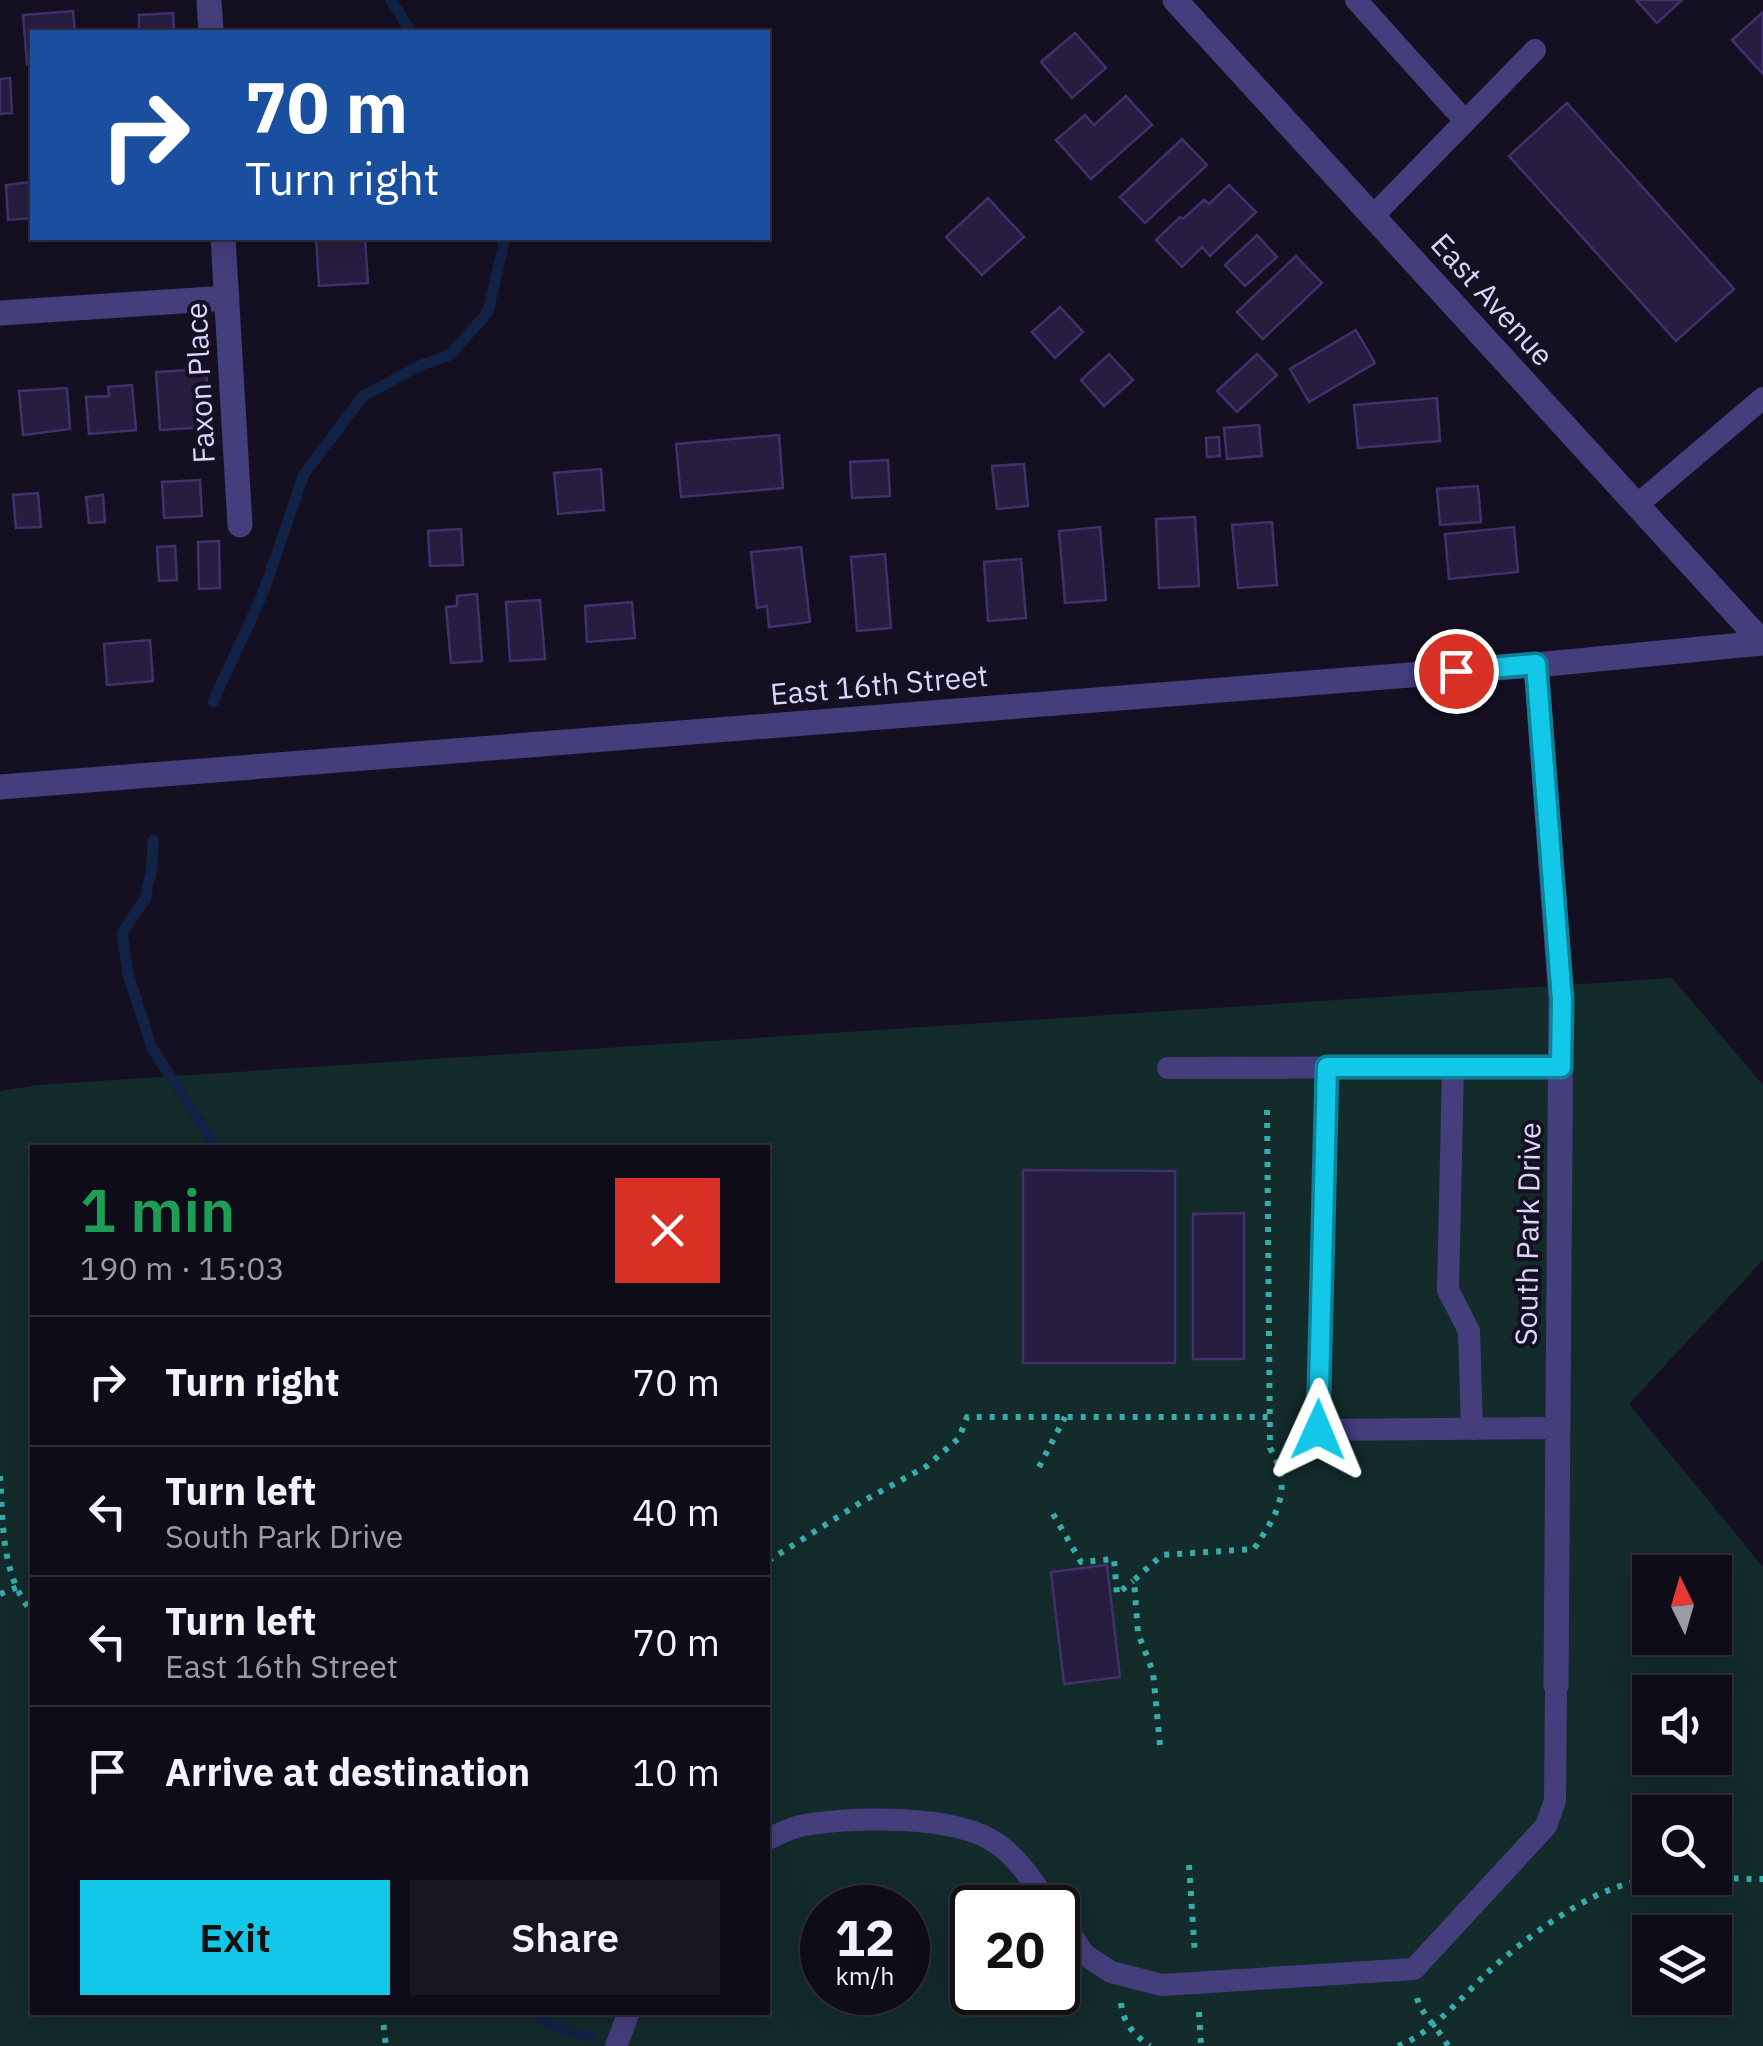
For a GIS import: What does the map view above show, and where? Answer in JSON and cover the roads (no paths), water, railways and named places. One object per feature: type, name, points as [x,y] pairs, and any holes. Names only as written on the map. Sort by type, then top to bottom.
[{"type":"street","points":[[209,0],[211,30]]},
{"type":"street","name":"East Avenue","points":[[1175,0],[1763,643]]},
{"type":"street","name":"Faxon Place","points":[[223,240],[240,525]]},
{"type":"street","points":[[0,312],[227,298]]},
{"type":"street","name":"East 16th Street","points":[[0,787],[1763,643]]},
{"type":"street","name":"South Park Drive","points":[[1536,664],[1562,1000],[1556,1685]]},
{"type":"lane","points":[[1356,0],[1466,121]]},
{"type":"lane","points":[[1373,216],[1535,50]]},
{"type":"lane","points":[[1637,505],[1763,398]]},
{"type":"lane","points":[[1327,1067],[1318,1430],[1558,1428]]},
{"type":"lane","points":[[1454,1067],[1448,1290],[1468,1332],[1472,1428]]},
{"type":"lane","points":[[1168,1068],[1561,1067]]},
{"type":"lane","points":[[1080,1947],[1111,1972],[1162,1986],[1414,1969],[1546,1826],[1555,1801],[1556,1685]]},
{"type":"lane","points":[[770,1838],[801,1826],[861,1821],[946,1824],[998,1844],[1021,1865],[1035,1885]]},
{"type":"lane","points":[[616,2046],[628,2015]]},
{"type":"waterway","points":[[391,0],[410,30]]},
{"type":"waterway","points":[[213,702],[263,593],[304,474],[363,396],[421,365],[450,355],[488,312],[505,240]]},
{"type":"waterway","points":[[153,840],[145,899],[122,933],[128,974],[152,1048],[215,1145]]},
{"type":"waterway","points":[[540,2015],[548,2025],[592,2038]]}]
